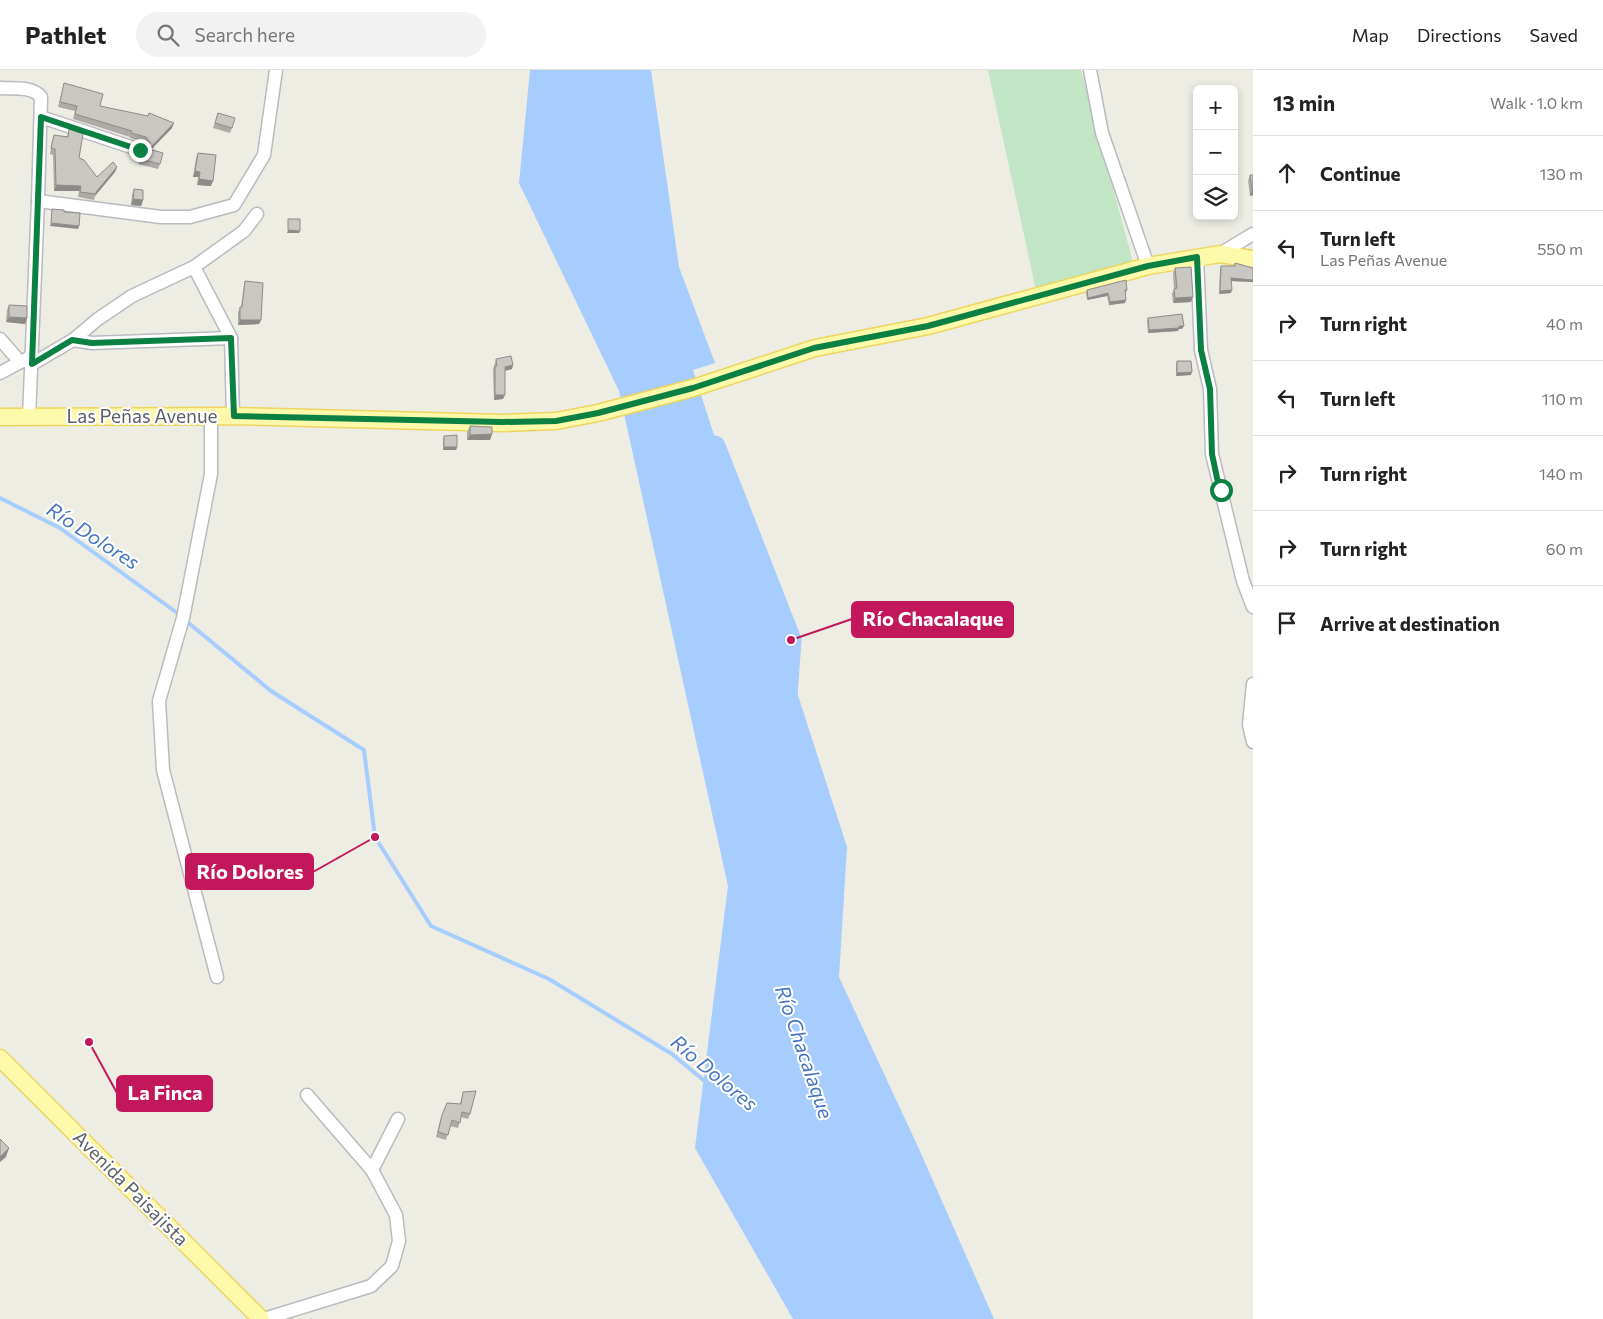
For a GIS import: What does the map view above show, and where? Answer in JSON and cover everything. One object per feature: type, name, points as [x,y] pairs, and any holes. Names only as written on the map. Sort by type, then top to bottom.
[{"type":"main road","name":"Las Peñas Avenue","points":[[0,417],[234,416],[492,422],[556,421],[598,413],[693,388],[814,348],[928,326],[1148,266],[1220,254],[1253,259]]},
{"type":"main road","name":"Avenida Paisajista","points":[[0,1058],[263,1319]]},
{"type":"street","points":[[38,201],[161,217],[190,217],[234,205],[264,155],[276,70]]},
{"type":"street","points":[[1090,70],[1102,133],[1148,266]]},
{"type":"street","points":[[0,88],[31,90],[37,92],[41,97],[38,201],[28,361],[29,417]]},
{"type":"street","points":[[41,117],[140,150]]},
{"type":"street","points":[[0,373],[72,340],[98,319],[132,296],[194,267],[244,231],[257,214]]},
{"type":"street","points":[[1220,254],[1253,234]]},
{"type":"street","points":[[1197,257],[1201,350],[1210,389],[1212,454],[1243,581],[1253,607]]},
{"type":"street","points":[[194,267],[231,338],[234,416]]},
{"type":"street","points":[[72,340],[92,343],[231,338]]},
{"type":"street","points":[[0,339],[28,361]]},
{"type":"street","points":[[211,416],[211,474],[183,618],[159,701],[163,770],[217,977]]},
{"type":"street","points":[[1253,684],[1249,725],[1253,742]]},
{"type":"street","points":[[263,1319],[371,1286],[392,1266],[399,1241],[396,1214],[372,1170],[307,1095]]},
{"type":"street","points":[[372,1170],[398,1119]]},
{"type":"green space","points":[[988,70],[1081,70],[1134,266],[1036,290]]},
{"type":"water","points":[[530,70],[651,70],[679,267],[715,363],[693,370],[847,847],[839,977],[919,1149],[994,1319],[793,1319],[695,1148],[728,886],[619,391],[519,183]]},
{"type":"building","points":[[64,83],[103,94],[100,106],[148,116],[149,113],[174,123],[149,149],[163,153],[160,164],[140,159],[142,153],[149,148],[150,143],[146,137],[75,114],[77,106],[60,102]]},
{"type":"building","points":[[218,113],[235,118],[232,128],[215,123]]},
{"type":"building","points":[[69,129],[83,134],[79,158],[84,160],[97,177],[113,162],[117,167],[96,194],[80,192],[81,186],[56,185],[55,149],[51,148],[54,135],[68,137]]},
{"type":"building","points":[[198,153],[216,155],[213,181],[199,179],[200,172],[195,171]]},
{"type":"building","points":[[1250,175],[1253,175],[1253,190],[1252,190]]},
{"type":"building","points":[[134,189],[143,190],[143,200],[133,199]]},
{"type":"building","points":[[52,209],[80,213],[79,226],[51,223]]},
{"type":"building","points":[[288,219],[300,219],[300,231],[288,230]]},
{"type":"building","points":[[1235,263],[1253,268],[1253,280],[1231,278],[1232,290],[1220,291],[1221,266],[1235,266]]},
{"type":"building","points":[[1191,267],[1193,297],[1175,298],[1174,289],[1177,288],[1175,268]]},
{"type":"building","points":[[1126,280],[1126,300],[1110,302],[1108,293],[1088,298],[1087,290]]},
{"type":"building","points":[[245,281],[263,283],[261,320],[240,320],[240,307],[242,307]]},
{"type":"building","points":[[9,305],[27,306],[27,318],[9,317]]},
{"type":"building","points":[[1182,314],[1184,326],[1149,330],[1148,318]]},
{"type":"building","points":[[511,356],[513,365],[505,367],[505,395],[495,395],[496,359]]},
{"type":"building","points":[[1177,361],[1191,361],[1192,372],[1177,373]]},
{"type":"building","points":[[470,426],[492,427],[492,434],[470,435]]},
{"type":"building","points":[[457,435],[457,447],[444,447],[444,436]]},
{"type":"building","points":[[476,1091],[470,1114],[462,1112],[460,1123],[452,1120],[448,1135],[438,1132],[447,1103],[461,1104],[463,1092]]},
{"type":"building","points":[[0,1139],[9,1148],[0,1157]]},
{"type":"waterway","name":"Río Chacalaque","points":[[715,446],[791,640],[787,696]]},
{"type":"waterway","name":"Río Dolores","points":[[0,498],[60,528],[180,615]]},
{"type":"waterway","name":"Río Dolores","points":[[185,620],[271,691],[364,750],[375,837],[431,926],[549,979],[672,1054],[707,1083]]},
{"type":"place","name":"Río Chacalaque","points":[[791,640]]},
{"type":"place","name":"Río Dolores","points":[[375,837]]},
{"type":"place","name":"La Finca","points":[[89,1042]]},
{"type":"route","points":[[140,150],[41,117],[32,364],[72,340],[92,343],[231,338],[234,416],[530,423],[556,421],[598,413],[693,388],[814,348],[928,326],[1148,266],[1197,257],[1201,350],[1210,389],[1212,454],[1221,490]]}]
